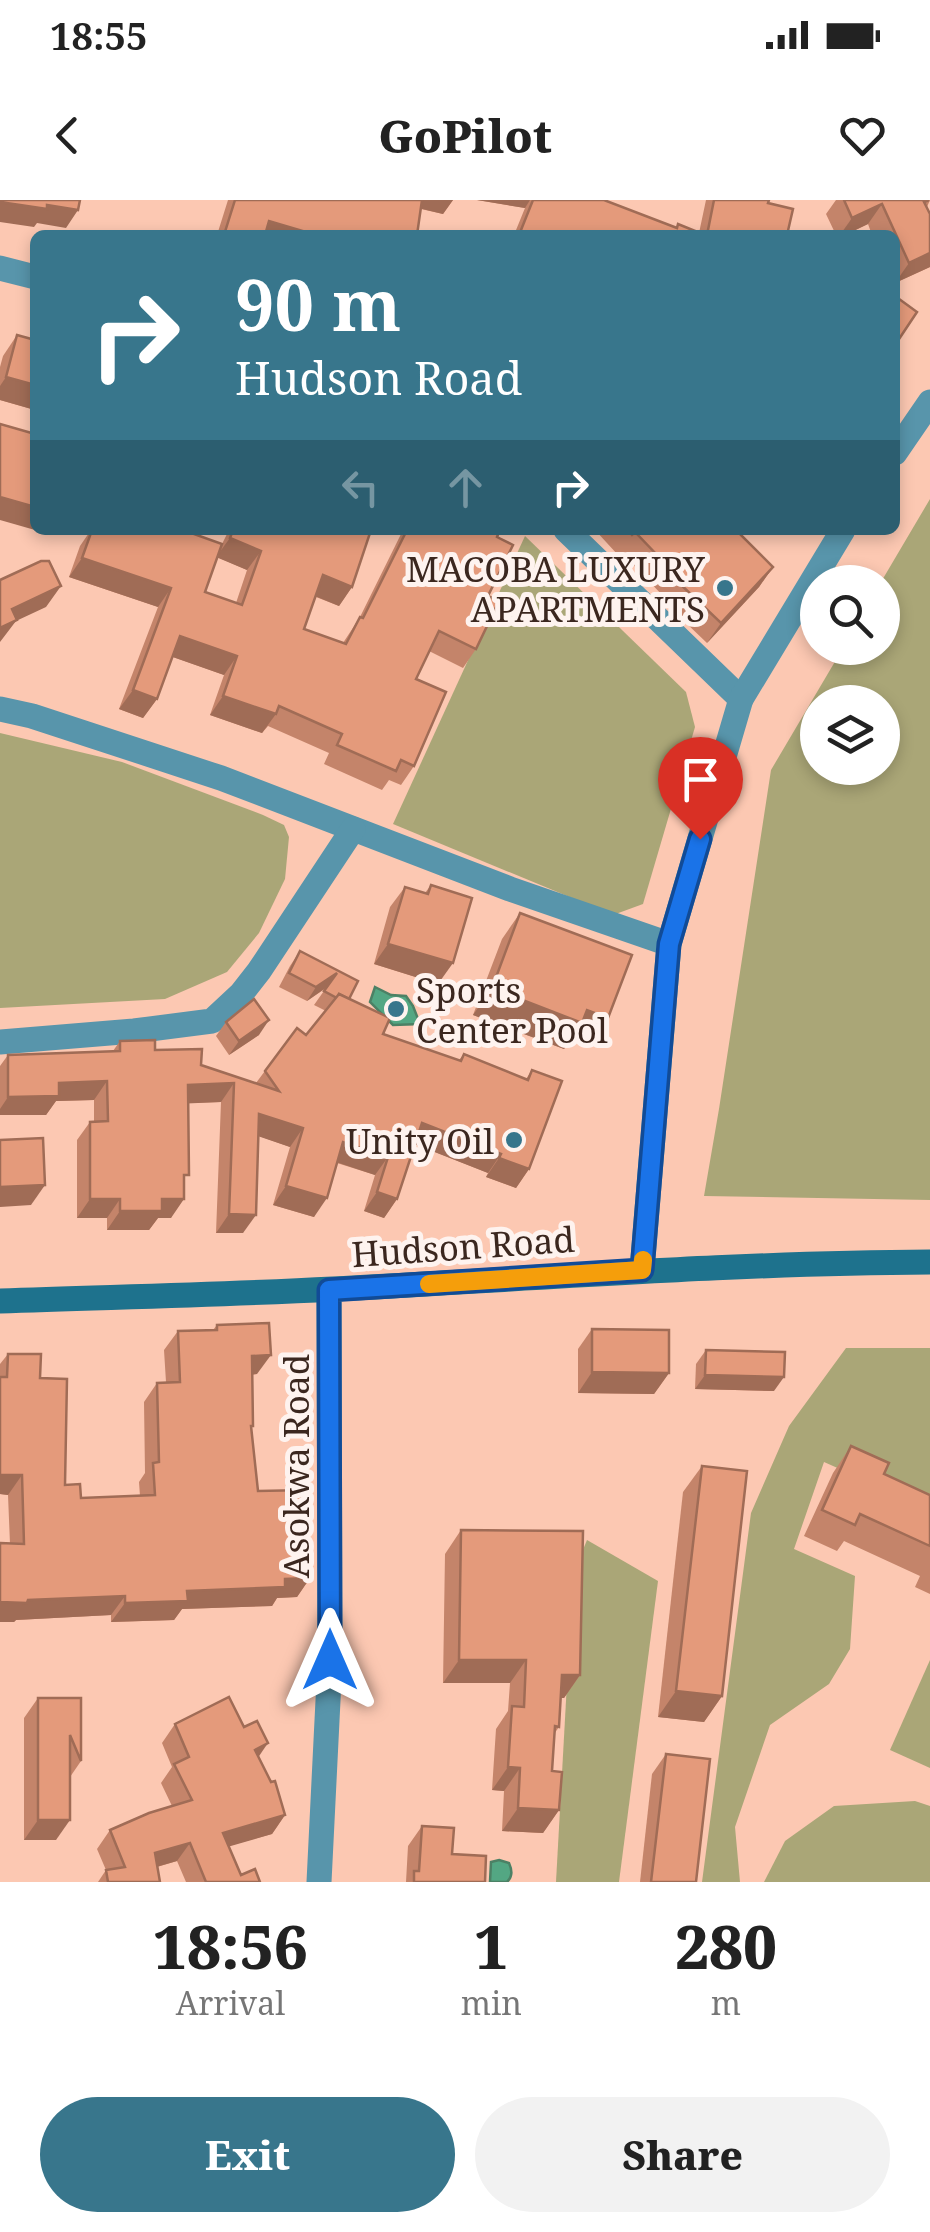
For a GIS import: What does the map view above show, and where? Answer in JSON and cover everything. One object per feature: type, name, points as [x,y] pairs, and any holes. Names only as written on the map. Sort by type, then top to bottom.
[{"type":"street","points":[[0,268],[30,276]]},
{"type":"street","points":[[900,446],[930,402]]},
{"type":"street","points":[[571,535],[741,699]]},
{"type":"street","points":[[642,1270],[669,944],[741,699],[841,535]]},
{"type":"street","points":[[0,708],[221,778],[510,889],[669,944]]},
{"type":"street","points":[[0,1042],[212,1021],[242,994],[259,971],[353,829]]},
{"type":"street","name":"Hudson Road","points":[[0,1301],[329,1290],[642,1270],[930,1262]]},
{"type":"street","name":"Asokwa Road","points":[[319,1882],[330,1660],[329,1290]]},
{"type":"shaded area","points":[[930,499],[930,1200],[704,1196],[771,770],[800,721],[800,785],[900,785],[900,685],[821,685],[833,665],[900,665],[900,565],[891,565]]},
{"type":"shaded area","points":[[525,536],[686,692],[695,727],[643,904],[613,915],[393,824]]},
{"type":"shaded area","points":[[0,733],[122,762],[284,825],[289,837],[285,879],[259,933],[227,972],[165,999],[0,1008]]},
{"type":"shaded area","name":"Sports Center Pool","points":[[375,987],[391,995],[406,996],[420,1024],[393,1025],[370,1002]]},
{"type":"shaded area","points":[[846,1348],[930,1348],[930,1509],[824,1462],[794,1549],[855,1576],[850,1649],[829,1684],[770,1725],[735,1827],[740,1882],[702,1882],[751,1513],[789,1426]]},
{"type":"shaded area","points":[[587,1540],[658,1581],[619,1882],[556,1882],[573,1574]]},
{"type":"shaded area","points":[[930,1660],[930,1768],[890,1750]]},
{"type":"shaded area","points":[[915,1801],[930,1806],[930,1882],[764,1882],[785,1841],[834,1806]]},
{"type":"shaded area","points":[[491,1862],[509,1863],[510,1877],[507,1882],[490,1882]]},
{"type":"building","points":[[0,200],[80,200],[78,210]]},
{"type":"building","points":[[235,200],[422,200],[418,230],[299,230],[269,221],[266,230],[226,230]]},
{"type":"building","points":[[533,200],[604,200],[677,228],[678,224],[693,230],[521,230]]},
{"type":"building","points":[[714,200],[769,200],[768,203],[793,209],[788,230],[708,230]]},
{"type":"building","points":[[844,200],[929,200],[924,202],[930,214],[930,253],[909,263],[900,243],[900,230],[894,230],[882,204],[852,218]]},
{"type":"building","points":[[900,300],[917,312],[900,338]]},
{"type":"building","points":[[17,335],[30,339],[30,384],[6,377]]},
{"type":"building","points":[[0,424],[30,433],[30,506],[0,497]]},
{"type":"building","points":[[90,535],[197,535],[222,544],[205,592],[242,605],[261,551],[230,538],[231,535],[369,535],[352,587],[323,575],[304,629],[346,644],[404,535],[498,535],[513,545],[488,596],[499,601],[476,649],[439,631],[416,679],[446,692],[414,766],[401,760],[396,771],[337,745],[342,734],[279,706],[276,714],[223,696],[237,656],[180,636],[157,699],[133,690],[171,588],[82,558]]},
{"type":"building","points":[[638,535],[741,535],[773,567],[721,623],[677,581],[679,578]]},
{"type":"building","points":[[49,561],[61,586],[12,609],[17,620],[0,628],[0,580]]},
{"type":"building","points":[[431,885],[472,898],[453,963],[388,944],[405,887],[428,894]]},
{"type":"building","points":[[520,913],[632,955],[608,1018],[587,1010],[582,1023],[492,988]]},
{"type":"building","points":[[300,951],[358,981],[349,999],[324,991],[337,973],[316,987],[289,973]]},
{"type":"building","points":[[339,994],[390,1018],[383,1034],[461,1061],[464,1054],[528,1080],[532,1070],[562,1081],[529,1169],[422,1123],[397,1199],[377,1192],[388,1157],[343,1142],[327,1198],[286,1186],[303,1128],[259,1114],[256,1215],[229,1214],[234,1083],[188,1085],[189,1175],[184,1175],[184,1199],[162,1199],[162,1211],[120,1211],[120,1199],[90,1199],[90,1122],[108,1121],[107,1081],[59,1083],[59,1096],[8,1097],[8,1055],[120,1051],[120,1041],[155,1040],[155,1050],[202,1049],[201,1065],[279,1091],[265,1071],[297,1028],[306,1035]]},
{"type":"building","points":[[254,999],[269,1020],[239,1041],[226,1022]]},
{"type":"building","points":[[43,1138],[45,1185],[0,1187],[0,1140]]},
{"type":"building","points":[[269,1323],[271,1355],[252,1356],[251,1426],[258,1491],[308,1490],[310,1578],[285,1579],[285,1587],[187,1591],[188,1601],[125,1603],[125,1596],[0,1602],[0,1543],[24,1544],[22,1475],[0,1475],[0,1377],[7,1377],[8,1354],[41,1354],[40,1378],[67,1379],[65,1485],[80,1484],[81,1498],[155,1495],[153,1463],[159,1462],[157,1383],[180,1382],[178,1331]]},
{"type":"building","points":[[592,1329],[669,1330],[669,1373],[592,1372]]},
{"type":"building","points":[[706,1350],[785,1352],[784,1377],[705,1375]]},
{"type":"building","points":[[851,1446],[889,1463],[884,1474],[930,1495],[930,1546],[860,1514],[855,1525],[822,1510]]},
{"type":"building","points":[[702,1466],[747,1471],[722,1696],[676,1691]]},
{"type":"building","points":[[461,1530],[583,1531],[580,1675],[562,1675],[559,1727],[555,1726],[552,1771],[562,1772],[559,1810],[518,1808],[520,1768],[508,1767],[512,1706],[524,1707],[526,1660],[459,1660]]},
{"type":"building","points":[[229,1697],[244,1727],[257,1721],[268,1743],[255,1750],[271,1782],[275,1781],[285,1815],[223,1833],[241,1875],[255,1869],[260,1882],[206,1882],[190,1843],[155,1853],[160,1882],[108,1882],[106,1870],[125,1867],[110,1830],[192,1800],[174,1764],[189,1757],[175,1724]]},
{"type":"building","points":[[38,1698],[81,1698],[81,1761],[70,1735],[70,1820],[38,1820]]},
{"type":"building","points":[[666,1754],[710,1759],[696,1882],[651,1882]]},
{"type":"building","points":[[422,1826],[454,1828],[452,1854],[486,1856],[485,1882],[414,1882],[414,1871],[419,1871]]},
{"type":"slow traffic","points":[[429,1284],[642,1270],[643,1260]]},
{"type":"place","name":"MACOBA LUXURY APARTMENTS","points":[[725,588]]},
{"type":"place","name":"Sports Center Pool","points":[[396,1009]]},
{"type":"place","name":"Unity Oil","points":[[514,1140]]},
{"type":"route","points":[[330,1660],[329,1290],[642,1270],[669,944],[700,839]]}]
